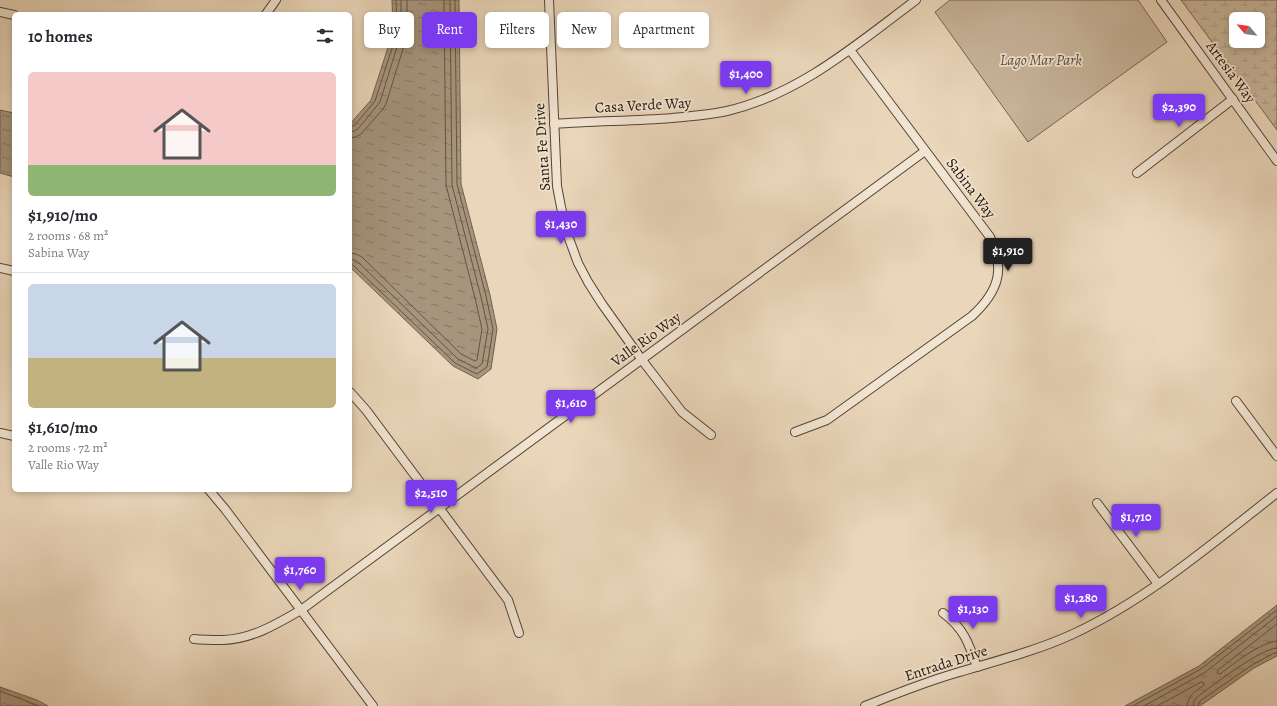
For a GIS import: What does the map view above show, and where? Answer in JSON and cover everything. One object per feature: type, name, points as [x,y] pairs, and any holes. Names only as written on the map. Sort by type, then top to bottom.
[{"type":"street","points":[[267,12],[276,0]]},
{"type":"street","name":"Santa Fe Drive","points":[[549,0],[557,186],[568,233],[578,263],[602,304],[682,412],[711,435]]},
{"type":"street","name":"Casa Verde Way","points":[[554,124],[586,121],[701,116],[750,104],[781,92],[812,76],[850,50],[916,0]]},
{"type":"street","name":"Artesia Way","points":[[1161,0],[1277,161]]},
{"type":"street","points":[[0,12],[12,15]]},
{"type":"street","name":"Sabina Way","points":[[795,432],[827,420],[972,316],[983,306],[990,296],[996,283],[998,270],[998,259],[990,237],[850,50]]},
{"type":"street","points":[[1137,173],[1233,99]]},
{"type":"street","name":"Valle Rio Way","points":[[194,639],[223,640],[250,635],[272,627],[301,610],[925,151]]},
{"type":"street","points":[[0,268],[12,271]]},
{"type":"street","points":[[352,394],[366,410],[508,600],[519,633]]},
{"type":"street","points":[[1236,401],[1277,456]]},
{"type":"street","points":[[0,433],[12,436]]},
{"type":"street","points":[[211,492],[373,706]]},
{"type":"street","name":"Entrada Drive","points":[[865,706],[913,687],[1014,657],[1073,634],[1105,618],[1158,584],[1277,493]]},
{"type":"street","points":[[1097,503],[1158,584]]},
{"type":"street","points":[[943,613],[959,627],[967,640],[977,667]]},
{"type":"green space","name":"Lago Mar Park","points":[[950,0],[1138,0],[1167,42],[1028,142],[935,12]]},
{"type":"green space","points":[[1181,0],[1277,0],[1277,130]]},
{"type":"water","points":[[392,0],[459,0],[459,12],[422,12],[422,48],[460,48],[461,184],[490,295],[497,329],[491,369],[478,379],[453,366],[352,269],[352,122],[371,100],[388,48],[414,48],[414,12],[392,12]]},
{"type":"water","points":[[0,110],[12,113],[12,176],[0,173]]},
{"type":"water","points":[[1277,605],[1277,656],[1254,668],[1200,706],[1125,706],[1199,666]]},
{"type":"water","points":[[0,687],[37,700],[48,706],[0,706]]}]
